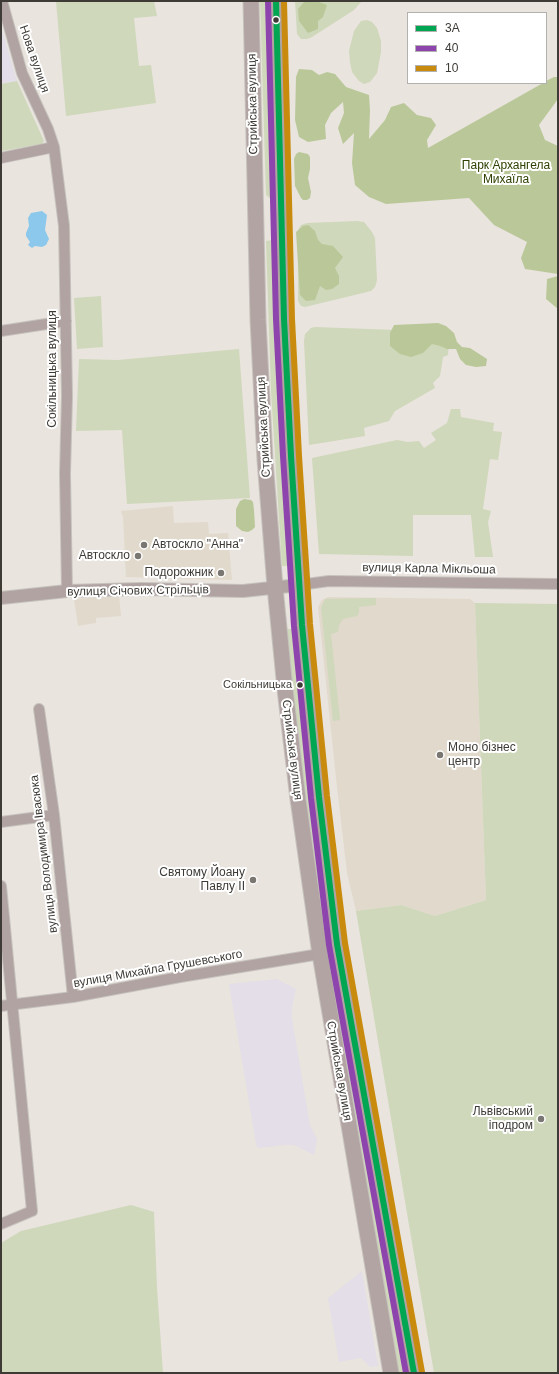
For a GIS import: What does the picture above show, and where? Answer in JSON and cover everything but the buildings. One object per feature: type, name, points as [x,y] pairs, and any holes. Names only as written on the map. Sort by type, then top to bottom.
[{"type":"main road","name":"Стрийська вулиця","points":[[251,1],[258,320],[265,452],[275,587],[291,742],[320,954],[391,1373]]},
{"type":"main road","name":"Стрийська вулиця","points":[[276,1],[284,327],[299,585],[319,797],[337,944],[414,1373]]},
{"type":"main road","points":[[256,214],[281,213]]},
{"type":"street","name":"Нова вулиця","points":[[2,1],[22,73],[48,129],[54,147]]},
{"type":"street","points":[[1,158],[54,147]]},
{"type":"street","name":"Сокільницька вулиця","points":[[54,147],[64,226],[67,396],[65,474],[67,591]]},
{"type":"street","points":[[1,331],[66,320]]},
{"type":"street","name":"вулиця Карла Мікльоша","points":[[299,585],[329,581],[558,584]]},
{"type":"street","name":"вулиця Січових Стрільців","points":[[1,598],[67,591],[141,588],[243,591],[299,585]]},
{"type":"street","name":"вулиця Володимира Івасюка","points":[[39,709],[54,815],[73,997]]},
{"type":"street","points":[[1,822],[54,815]]},
{"type":"street","points":[[1,886],[32,1211],[1,1224]]},
{"type":"street","name":"вулиця Михайла Грушевського","points":[[1,1006],[73,997],[180,977],[320,954]]},
{"type":"shaded area","points":[[1,27],[17,81],[1,84]]},
{"type":"shaded area","points":[[173,506],[174,523],[208,522],[209,534],[228,533],[232,580],[126,577],[123,517],[121,511]]},
{"type":"shaded area","points":[[119,596],[121,616],[96,618],[96,623],[78,626],[74,599]]},
{"type":"shaded area","points":[[328,597],[470,599],[475,603],[486,900],[435,916],[401,905],[356,911],[347,873],[318,607],[322,600]]},
{"type":"shaded area","points":[[277,979],[296,989],[292,1008],[292,1019],[310,1125],[317,1139],[314,1155],[294,1145],[259,1148],[256,1144],[229,984]]},
{"type":"shaded area","points":[[362,1271],[378,1366],[370,1367],[361,1358],[339,1362],[328,1298]]},
{"type":"green space","points":[[56,1],[154,1],[157,16],[134,18],[139,66],[151,65],[156,103],[66,116]]},
{"type":"green space","points":[[260,1],[267,1],[273,195],[270,198],[266,195]]},
{"type":"green space","points":[[295,1],[362,1],[354,10],[312,37],[301,39],[297,34]]},
{"type":"green space","points":[[305,1],[319,2],[327,5],[323,17],[318,21],[318,29],[308,33],[299,21],[298,9]]},
{"type":"green space","points":[[367,20],[372,22],[377,28],[381,41],[381,52],[377,73],[370,82],[364,84],[359,81],[352,72],[349,51],[354,31],[361,21]]},
{"type":"green space","name":"Парк Архангела Михаїла","points":[[299,69],[312,70],[319,75],[327,72],[335,74],[346,87],[369,95],[369,139],[385,120],[391,107],[404,103],[417,115],[431,118],[436,125],[427,140],[428,148],[541,84],[547,84],[547,80],[554,77],[558,77],[558,99],[539,125],[545,140],[558,146],[558,274],[525,269],[521,258],[527,242],[494,225],[469,198],[386,204],[369,197],[355,185],[352,163],[354,133],[343,144],[338,128],[344,113],[343,102],[331,113],[325,125],[326,139],[308,142],[299,137],[295,120],[296,77]]},
{"type":"green space","points":[[17,81],[44,141],[42,144],[1,151],[1,84]]},
{"type":"green space","points":[[299,152],[308,154],[310,157],[308,178],[311,192],[310,198],[307,200],[303,200],[301,198],[295,186],[294,159],[296,154]]},
{"type":"green space","points":[[364,222],[375,238],[377,280],[375,287],[371,291],[305,307],[301,306],[298,301],[298,230],[301,225],[307,223]]},
{"type":"green space","points":[[308,225],[315,231],[318,240],[322,244],[333,246],[343,257],[335,268],[339,276],[339,284],[332,289],[326,290],[320,286],[315,300],[306,301],[300,295],[296,232],[303,226]]},
{"type":"green space","points":[[273,240],[278,390],[289,566],[282,566],[271,391],[266,241]]},
{"type":"green space","points":[[558,276],[558,309],[546,299],[547,279]]},
{"type":"green space","points":[[101,296],[103,347],[77,349],[74,298]]},
{"type":"green space","points":[[438,323],[446,326],[454,333],[457,342],[462,347],[470,348],[487,359],[486,366],[476,367],[466,365],[460,359],[456,349],[447,349],[432,344],[423,353],[411,357],[400,354],[390,346],[390,333],[394,325]]},
{"type":"green space","points":[[311,328],[450,332],[448,355],[443,357],[440,376],[433,383],[435,388],[395,411],[389,421],[364,428],[365,436],[309,445],[304,341],[305,334]]},
{"type":"green space","points":[[239,349],[250,498],[127,504],[122,430],[76,431],[79,359],[118,360]]},
{"type":"green space","points":[[451,409],[460,409],[461,417],[494,423],[493,431],[502,432],[498,460],[490,459],[483,509],[491,511],[488,522],[493,557],[475,557],[471,515],[413,515],[413,556],[319,554],[312,458],[397,440],[408,442],[419,441],[424,448],[436,440],[431,433],[447,423]]},
{"type":"green space","points":[[244,499],[251,500],[253,502],[254,510],[255,527],[248,532],[242,531],[236,526],[236,509],[240,501]]},
{"type":"green space","points":[[376,598],[376,605],[359,607],[359,613],[357,616],[343,619],[339,625],[338,632],[331,634],[340,720],[333,721],[321,608],[325,599]]},
{"type":"green space","points":[[475,603],[558,604],[558,1373],[434,1373],[356,911],[401,905],[435,916],[486,900]]},
{"type":"green space","points":[[286,629],[293,629],[310,797],[332,950],[406,1373],[398,1373],[325,951],[303,798]]},
{"type":"green space","points":[[131,1205],[154,1212],[157,1288],[163,1373],[1,1373],[1,1243],[21,1231]]},
{"type":"water","points":[[42,211],[47,215],[45,230],[49,239],[46,245],[42,247],[35,246],[32,248],[28,245],[30,242],[26,236],[29,226],[28,218],[31,213]]},
{"type":"transit line","name":"40","points":[[268,1],[276,319],[283,456],[294,626],[311,798],[329,945],[406,1373]]},
{"type":"transit line","name":"3А","points":[[276,1],[284,319],[291,456],[302,625],[319,797],[337,944],[414,1373]]},
{"type":"transit line","name":"10","points":[[284,1],[292,319],[299,456],[310,624],[327,796],[345,943],[422,1372]]},
{"type":"place","name":"Автоскло \"Анна\"","points":[[144,545]]},
{"type":"place","name":"Автоскло","points":[[138,556]]},
{"type":"place","name":"Подорожник","points":[[221,573]]},
{"type":"place","name":"Сокільницька","points":[[300,685]]},
{"type":"place","name":"Моно бізнес центр","points":[[440,755]]},
{"type":"place","name":"Святому Йоану Павлу ІІ","points":[[253,880]]},
{"type":"place","name":"Львівський іподром","points":[[541,1119]]}]
